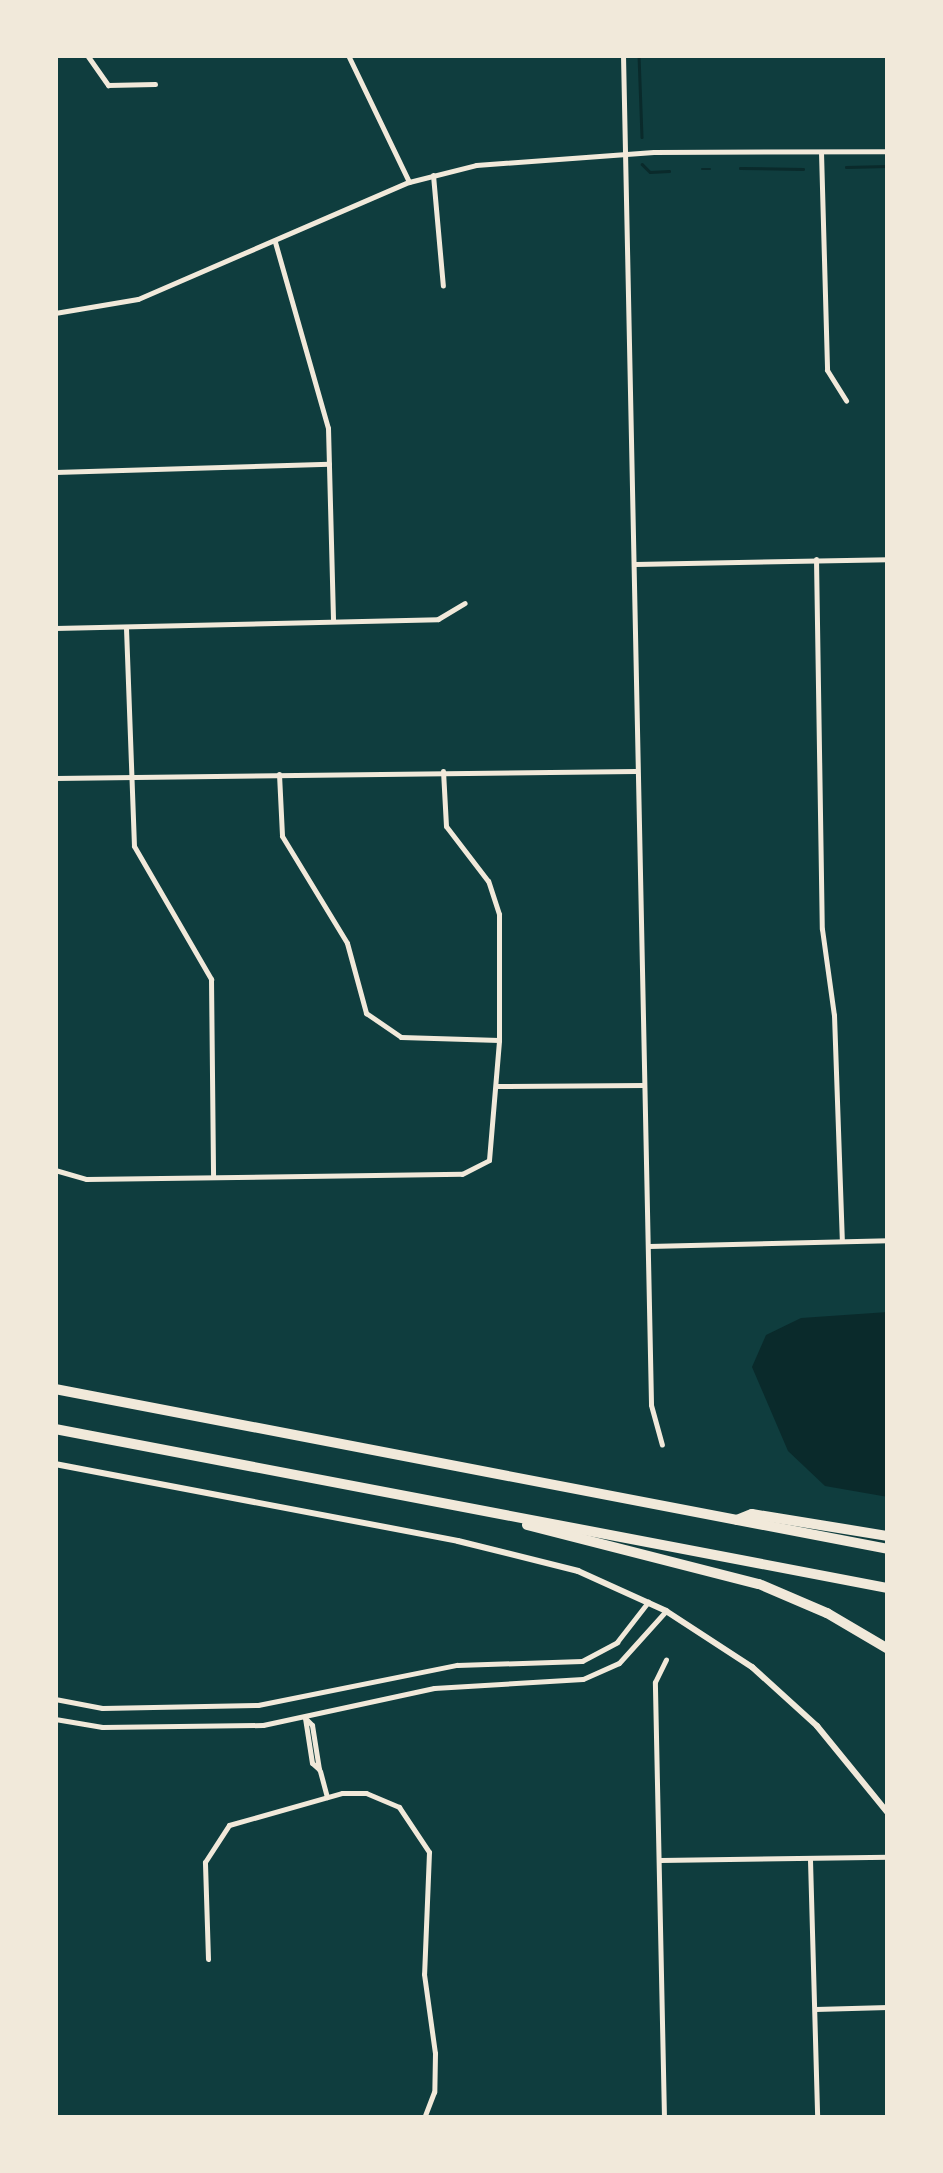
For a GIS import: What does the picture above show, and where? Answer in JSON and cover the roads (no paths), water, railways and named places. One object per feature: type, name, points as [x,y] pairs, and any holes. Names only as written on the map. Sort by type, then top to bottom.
[{"type":"highway","points":[[55,1389],[888,1549]]},
{"type":"highway","points":[[55,1429],[888,1588]]},
{"type":"highway","points":[[370,1488],[759,1584],[827,1612],[888,1649]]},
{"type":"highway","points":[[737,1520],[752,1514],[888,1536]]},
{"type":"street","points":[[87,55],[108,85],[155,84]]},
{"type":"street","points":[[348,55],[408,182]]},
{"type":"street","points":[[623,55],[651,1405],[662,1445]]},
{"type":"street","points":[[55,313],[138,299],[408,182],[434,175],[510,161],[625,154],[888,150]]},
{"type":"street","points":[[821,152],[827,370],[846,401]]},
{"type":"street","points":[[434,175],[443,286]]},
{"type":"street","points":[[275,241],[318,382],[329,464],[333,622]]},
{"type":"street","points":[[55,472],[329,464]]},
{"type":"street","points":[[635,564],[888,558]]},
{"type":"street","points":[[816,560],[822,929],[834,1015],[842,1241]]},
{"type":"street","points":[[55,628],[438,620],[466,603]]},
{"type":"street","points":[[126,628],[128,777],[134,846],[211,979],[213,1174]]},
{"type":"street","points":[[55,1170],[86,1179],[213,1174],[462,1174],[489,1160],[499,1040],[497,901],[446,826],[442,771]]},
{"type":"street","points":[[55,778],[636,771]]},
{"type":"street","points":[[279,774],[282,836],[348,943],[366,1013],[401,1038],[499,1040]]},
{"type":"street","points":[[496,1086],[644,1085]]},
{"type":"street","points":[[649,1246],[888,1240]]},
{"type":"street","points":[[55,1464],[535,1557],[648,1602],[786,1696],[888,1812]]},
{"type":"street","points":[[55,1698],[102,1708],[258,1705],[457,1665],[582,1661],[617,1642],[648,1602]]},
{"type":"street","points":[[55,1719],[102,1727],[263,1725],[447,1686],[583,1678],[619,1663],[666,1611]]},
{"type":"street","points":[[664,2118],[655,1682],[666,1659]]},
{"type":"street","points":[[305,1718],[327,1796]]},
{"type":"street","points":[[208,1959],[203,1878],[218,1836],[249,1817],[327,1796],[366,1793],[399,1807],[429,1852],[424,1974],[435,2054],[434,2092],[424,2118]]},
{"type":"street","points":[[660,1860],[888,1857]]},
{"type":"street","points":[[810,1860],[816,2118]]},
{"type":"street","points":[[815,2008],[888,2007]]},
{"type":"water","points":[[888,1312],[888,1497],[825,1486],[788,1451],[752,1367],[766,1335],[801,1318]]},
{"type":"waterway","points":[[639,55],[642,137]]},
{"type":"waterway","points":[[642,164],[650,172],[669,171]]},
{"type":"waterway","points":[[846,167],[888,166]]},
{"type":"waterway","points":[[740,168],[803,169]]},
{"type":"waterway","points":[[702,169],[710,169]]}]
